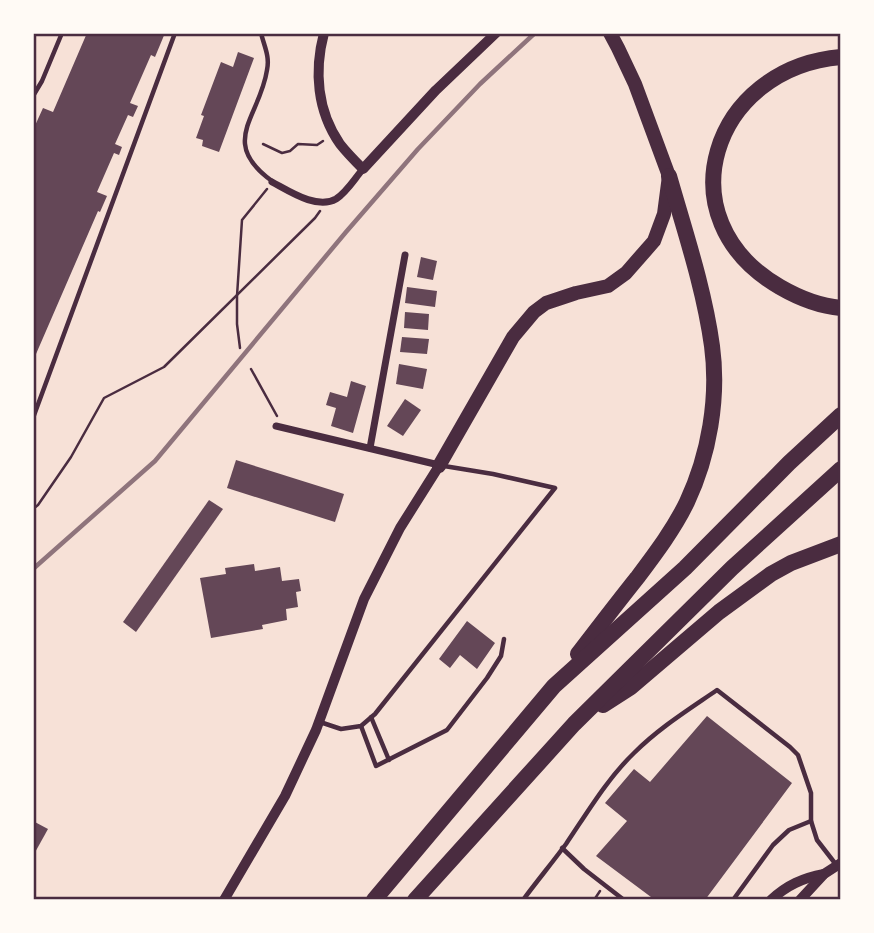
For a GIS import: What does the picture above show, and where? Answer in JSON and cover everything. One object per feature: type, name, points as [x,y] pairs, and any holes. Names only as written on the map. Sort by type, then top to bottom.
[{"type":"highway","points":[[841,57],[805,64],[782,74],[763,86],[741,106],[723,134],[718,149],[714,194],[729,237],[758,272],[795,296],[821,305],[841,308]]},
{"type":"highway","points":[[374,900],[554,686],[662,545],[686,504],[698,474],[710,428],[713,397],[712,349],[692,256],[669,176]]},
{"type":"highway","points":[[554,686],[685,568],[789,463],[841,415]]},
{"type":"highway","points":[[417,900],[438,873],[574,723],[732,568],[841,469]]},
{"type":"highway","points":[[574,723],[631,687],[719,612],[771,574],[791,563],[841,544]]},
{"type":"highway","points":[[369,900],[385,885]]},
{"type":"main road","points":[[439,466],[513,337],[534,312],[546,303],[608,285],[626,273],[654,241],[664,214],[669,176],[635,84],[610,33]]},
{"type":"street","points":[[324,33],[318,82],[326,119],[342,146],[363,169]]},
{"type":"street","points":[[272,182],[314,201],[326,202],[335,199],[436,90],[496,33]]},
{"type":"street","points":[[370,448],[405,255]]},
{"type":"street","points":[[223,900],[285,796],[319,721],[364,600],[400,528],[439,466],[276,426]]},
{"type":"street","points":[[771,900],[794,883],[824,874],[839,866]]},
{"type":"street","points":[[800,900],[824,874]]},
{"type":"lane","points":[[33,96],[62,33]]},
{"type":"lane","points":[[33,418],[175,33]]},
{"type":"lane","points":[[261,33],[268,59],[267,71],[244,144],[246,154],[253,164],[272,182]]},
{"type":"lane","points":[[319,721],[341,729],[361,726],[371,717],[555,488],[493,474],[439,466]]},
{"type":"lane","points":[[361,726],[376,766],[447,730],[501,656],[504,639]]},
{"type":"lane","points":[[523,900],[605,787],[632,755],[672,721],[717,690],[798,755],[811,793],[811,821],[817,840],[839,866]]},
{"type":"lane","points":[[371,717],[388,760]]},
{"type":"lane","points":[[733,900],[773,845],[789,830],[811,821]]},
{"type":"lane","points":[[562,848],[623,899]]},
{"type":"path","points":[[263,144],[282,153],[290,151],[298,144],[317,145],[323,141]]},
{"type":"path","points":[[240,348],[237,296],[242,220],[272,182]]},
{"type":"path","points":[[33,509],[71,457],[104,398],[164,367],[315,218],[326,202]]},
{"type":"path","points":[[251,369],[274,412],[288,429]]},
{"type":"path","points":[[594,900],[600,891]]},
{"type":"building","points":[[87,33],[165,33],[155,57],[151,55],[130,103],[138,106],[133,117],[128,115],[115,144],[122,147],[119,155],[114,153],[97,192],[107,196],[33,361],[33,130],[43,108],[53,112]]},
{"type":"building","points":[[238,52],[254,58],[219,152],[202,146],[203,140],[196,138],[204,116],[201,115],[221,62],[233,67]]},
{"type":"building","points":[[421,257],[437,261],[433,280],[417,277]]},
{"type":"building","points":[[407,287],[437,291],[435,307],[405,303]]},
{"type":"building","points":[[405,312],[429,314],[428,330],[404,328]]},
{"type":"building","points":[[402,337],[429,339],[427,354],[400,352]]},
{"type":"building","points":[[399,364],[427,369],[423,389],[396,384]]},
{"type":"building","points":[[351,381],[366,386],[353,433],[331,426],[336,408],[326,405],[330,392],[347,397]]},
{"type":"building","points":[[405,399],[421,410],[403,436],[387,426]]},
{"type":"building","points":[[236,460],[344,494],[335,522],[227,488]]},
{"type":"building","points":[[209,500],[223,509],[136,632],[123,622]]},
{"type":"building","points":[[254,564],[255,571],[280,567],[282,581],[299,579],[301,591],[296,592],[298,607],[286,609],[287,620],[262,625],[263,629],[211,638],[200,578],[226,574],[225,568]]},
{"type":"building","points":[[467,621],[495,643],[477,669],[460,655],[450,668],[439,659]]},
{"type":"building","points":[[707,716],[792,783],[705,900],[655,900],[596,856],[627,821],[605,803],[634,769],[650,782]]},
{"type":"building","points":[[33,821],[48,829],[33,856]]},
{"type":"railway","points":[[33,569],[155,461],[418,149],[480,84],[535,33]]}]
